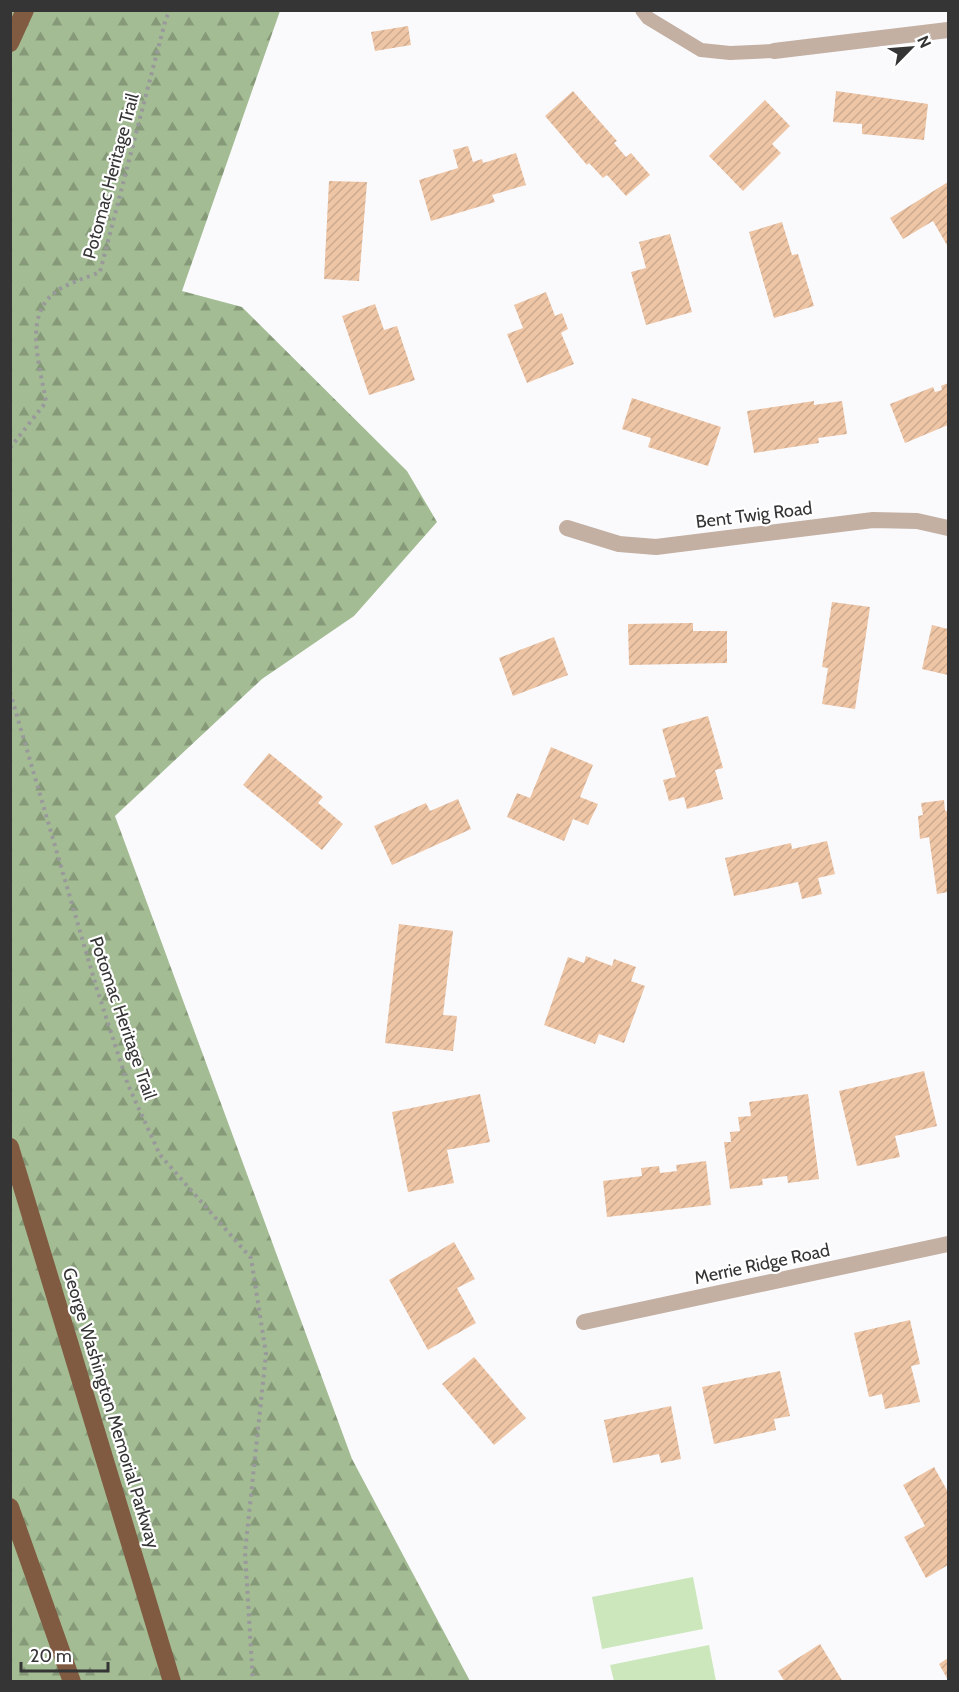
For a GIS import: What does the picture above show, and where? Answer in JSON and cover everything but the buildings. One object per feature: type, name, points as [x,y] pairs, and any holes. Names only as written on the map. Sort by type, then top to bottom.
[{"type":"highway","points":[[10,43],[25,10]]},
{"type":"highway","name":"George Washington Memorial Parkway","points":[[10,1147],[172,1682]]},
{"type":"highway","points":[[10,1507],[72,1682]]},
{"type":"street","points":[[774,51],[948,30]]},
{"type":"street","name":"Bent Twig Road","points":[[567,528],[620,544],[657,547],[873,520],[917,521],[948,528]]},
{"type":"street","name":"Merrie Ridge Road","points":[[584,1323],[948,1244]]},
{"type":"lane","points":[[642,10],[648,18],[701,50],[730,53],[774,51]]},
{"type":"path","name":"Potomac Heritage Trail","points":[[10,448],[46,402],[37,345],[37,318],[53,294],[100,272],[166,18],[171,10]]},
{"type":"path","name":"Potomac Heritage Trail","points":[[10,692],[96,986],[128,1085],[160,1155],[251,1258],[266,1354],[244,1552],[253,1682]]},
{"type":"green space","points":[[11,11],[280,11],[182,291],[242,307],[407,471],[437,522],[354,616],[262,679],[115,816],[352,1459],[470,1681],[11,1682]]},
{"type":"green space","points":[[693,1577],[703,1629],[602,1649],[592,1597]]},
{"type":"green space","points":[[709,1645],[716,1681],[614,1681],[610,1665]]}]
